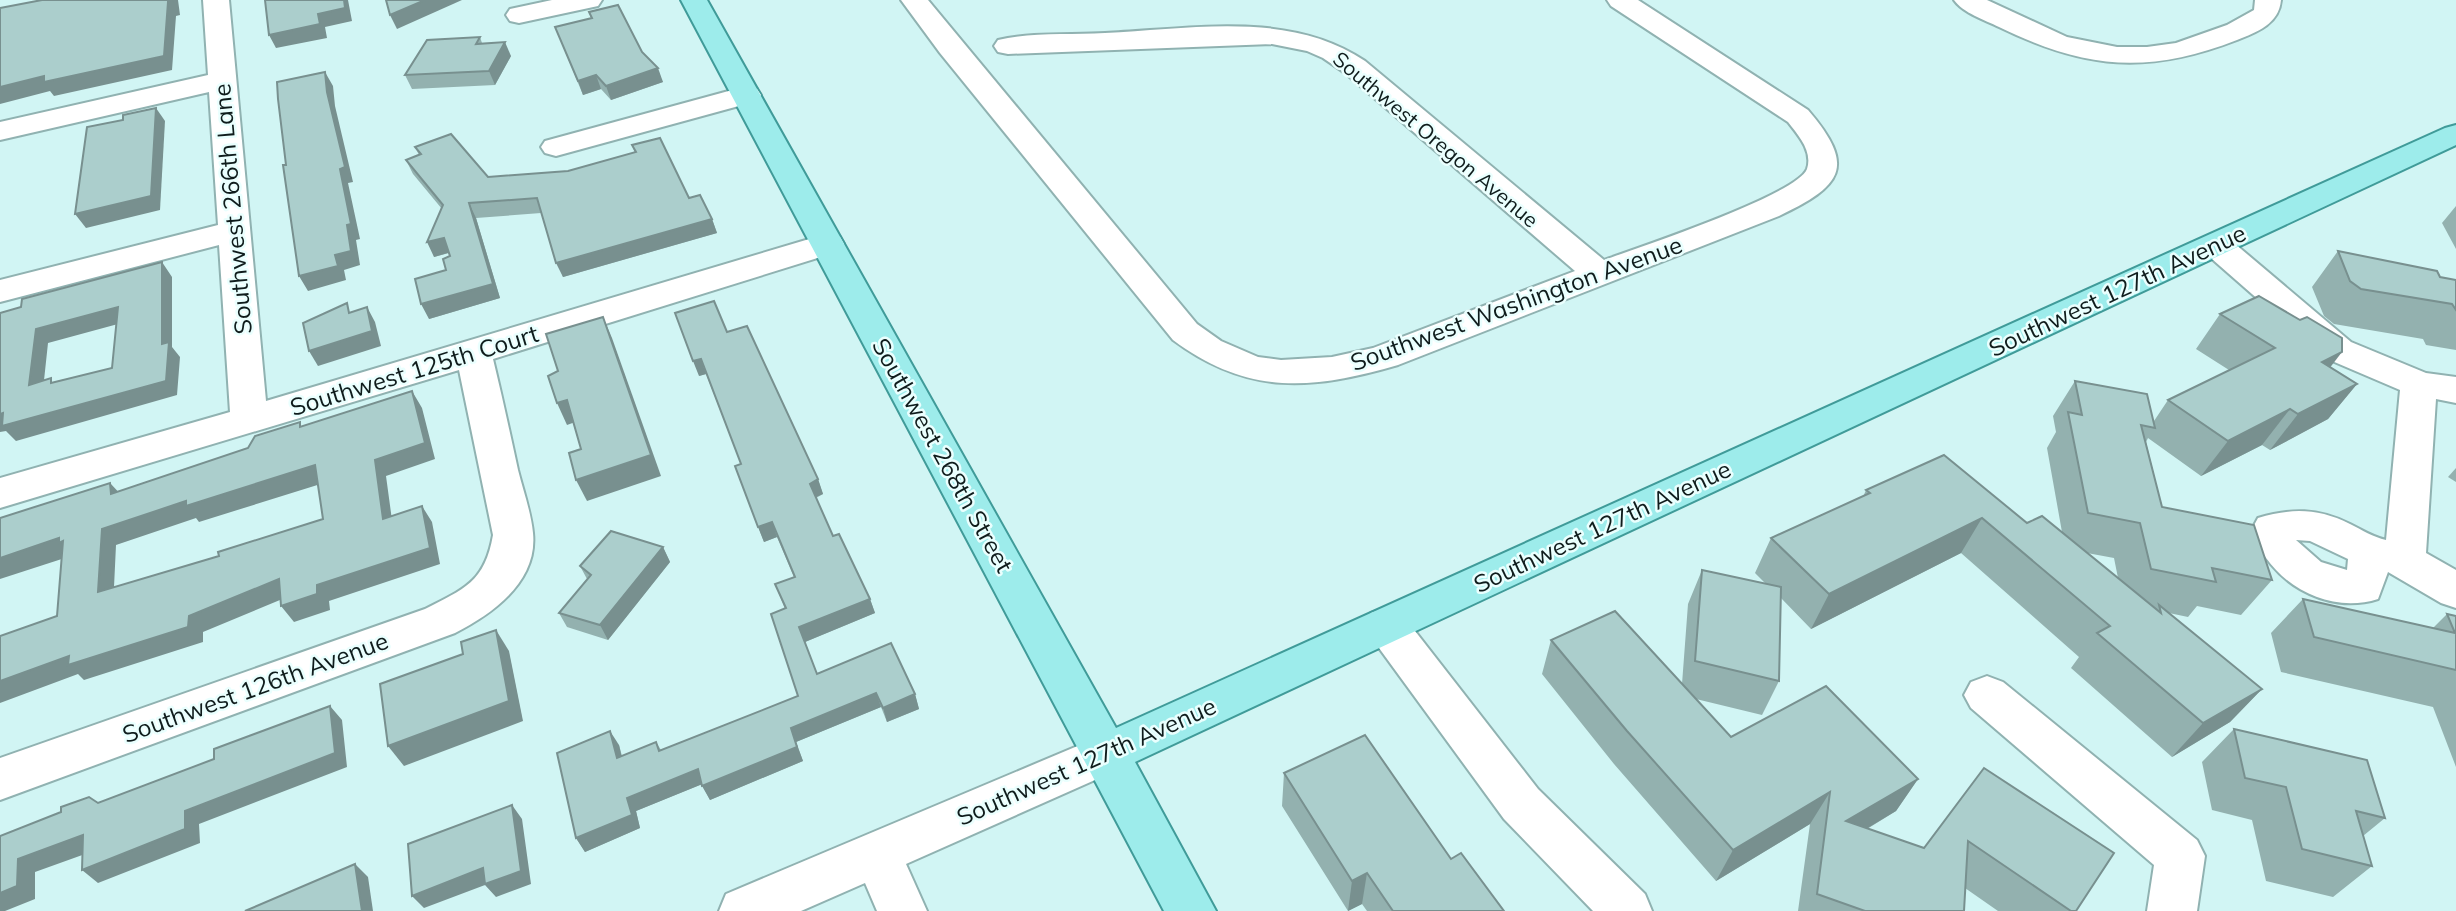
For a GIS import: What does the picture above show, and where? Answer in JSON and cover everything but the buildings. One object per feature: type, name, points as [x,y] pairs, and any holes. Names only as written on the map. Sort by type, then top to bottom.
[{"type":"main road","name":"Southwest 268th Street","points":[[694,0],[1191,911]]},
{"type":"main road","name":"Southwest 127th Avenue","points":[[1106,754],[2456,134]]},
{"type":"street","name":"Southwest 266th Lane","points":[[216,0],[249,418]]},
{"type":"street","points":[[519,15],[589,0]]},
{"type":"street","name":"Southwest Washington Avenue","points":[[914,0],[1185,332],[1205,349],[1229,361],[1252,368],[1286,373],[1319,373],[1385,357],[1793,198],[1817,179],[1822,173],[1825,159],[1820,144],[1798,116],[1620,0]]},
{"type":"street","points":[[1967,0],[2058,44],[2095,53],[2137,57],[2181,51],[2244,27],[2267,12],[2268,0]]},
{"type":"street","name":"Southwest Oregon Avenue","points":[[1009,46],[1250,35],[1314,44],[1333,52],[1355,67],[1598,274]]},
{"type":"street","points":[[0,131],[222,80]]},
{"type":"street","points":[[556,147],[747,95]]},
{"type":"street","points":[[0,291],[234,231]]},
{"type":"street","name":"Southwest 125th Court","points":[[0,493],[474,353],[828,244]]},
{"type":"street","points":[[2216,245],[2338,350],[2437,387],[2386,555],[2456,591]]},
{"type":"street","name":"Southwest 126th Avenue","points":[[0,779],[440,621],[478,601],[501,579],[510,559],[513,535],[474,353]]},
{"type":"street","points":[[1387,625],[1521,804],[1627,911]]},
{"type":"street","points":[[1987,695],[2180,856],[2172,911]]},
{"type":"street","name":"Southwest 127th Avenue","points":[[744,911],[1106,754]]},
{"type":"street","points":[[877,854],[902,911]]}]
